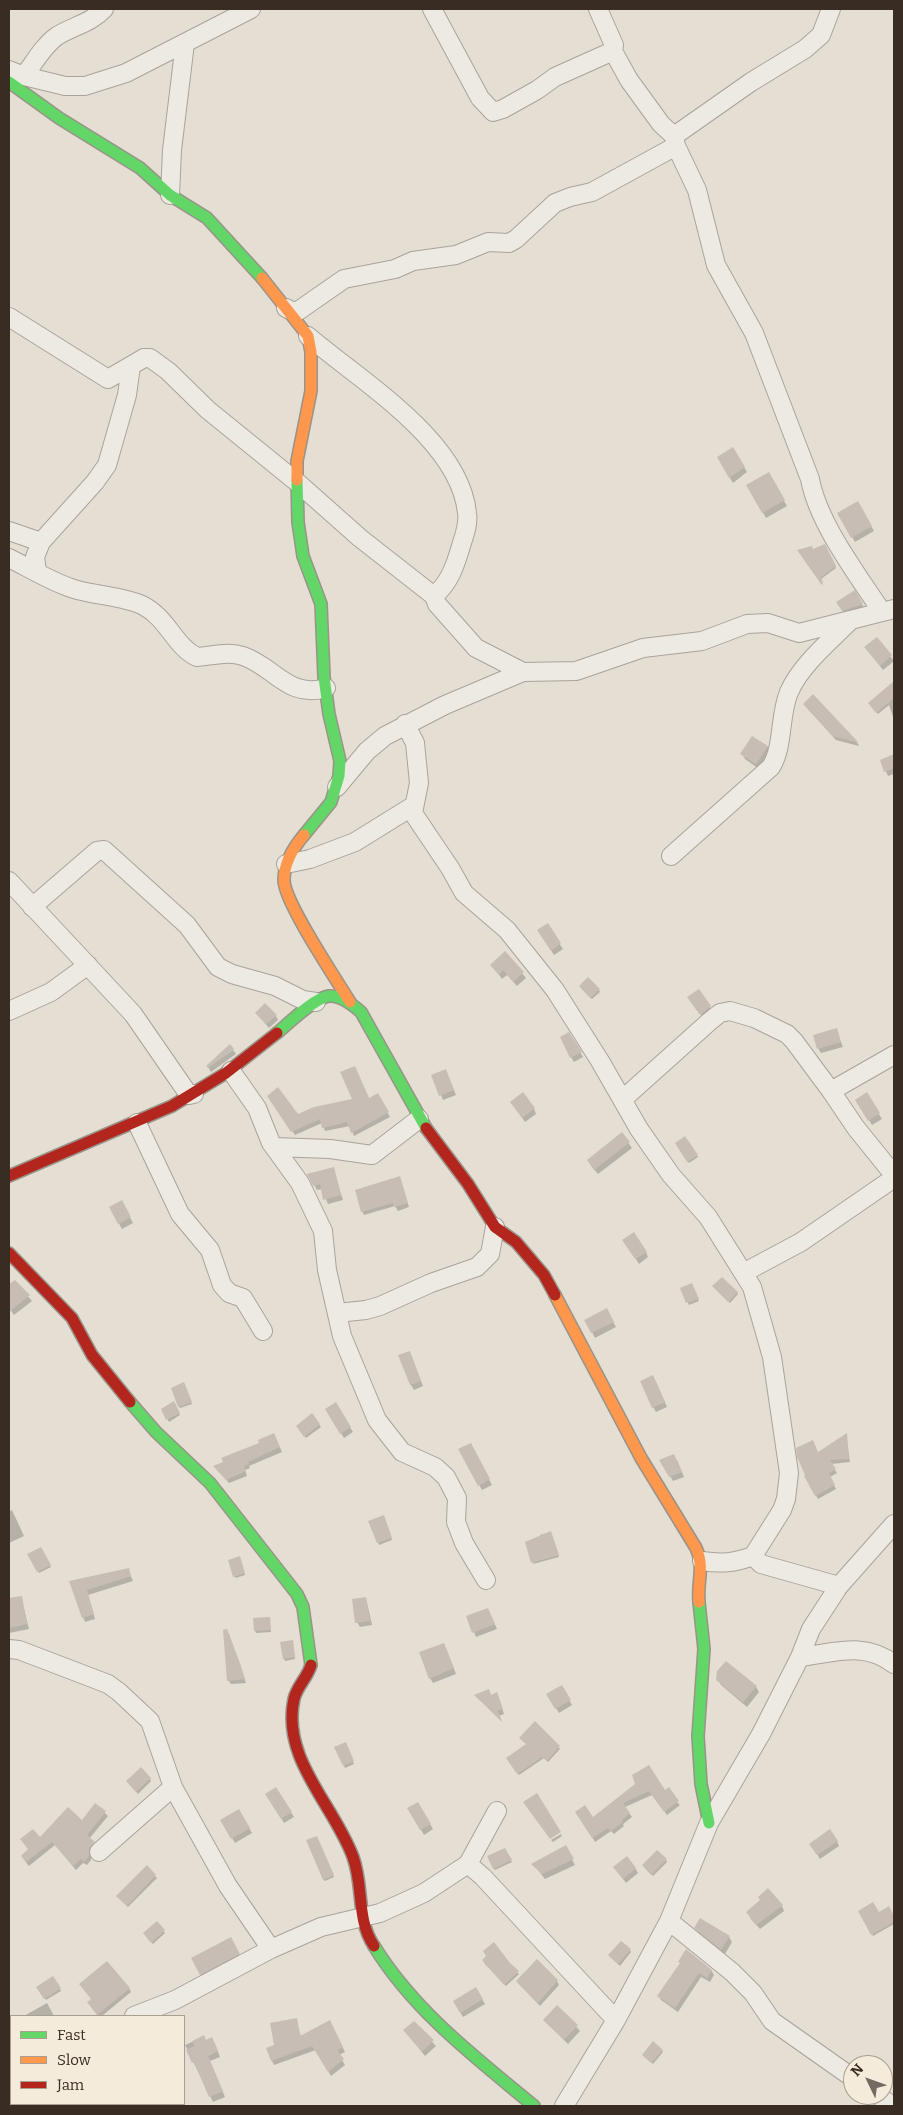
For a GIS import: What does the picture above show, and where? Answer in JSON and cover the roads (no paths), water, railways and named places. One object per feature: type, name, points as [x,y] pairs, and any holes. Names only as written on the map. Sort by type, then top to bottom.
[{"type":"street","points":[[14,76],[58,36],[84,24],[104,9]]},
{"type":"street","points":[[14,76],[66,86],[85,86],[126,73],[185,43],[221,17],[251,9]]},
{"type":"street","points":[[432,9],[480,98],[493,112],[503,109],[537,90],[555,77],[613,51]]},
{"type":"street","points":[[336,789],[376,742],[405,724],[472,692],[523,672],[576,671],[643,648],[702,641],[747,624],[768,623],[794,633],[849,622],[888,610],[849,562],[812,494],[803,462],[754,333],[716,265],[697,190],[675,141],[642,100],[613,51],[614,44],[598,9]]},
{"type":"street","points":[[286,308],[294,312],[298,311],[344,279],[396,269],[413,261],[456,255],[488,242],[509,243],[516,239],[555,203],[592,192],[675,141],[751,82],[805,49],[821,34],[831,9]]},
{"type":"street","points":[[170,195],[172,150],[185,43]]},
{"type":"street","points":[[14,76],[58,118],[140,168],[170,195],[207,218],[257,272],[308,336],[399,409],[440,452],[457,477],[468,514],[466,529],[452,574],[445,586],[434,596]]},
{"type":"street","points":[[9,317],[104,378],[110,379],[144,358],[150,358],[168,371],[208,410],[298,483],[360,538],[434,596],[437,604],[476,648],[523,672]]},
{"type":"street","points":[[308,336],[311,352],[311,391],[297,461],[300,542],[307,570],[321,604],[329,714],[340,760],[338,785],[331,802],[297,843],[286,864],[284,880],[290,902],[350,1002],[360,1012],[400,1080],[419,1119],[468,1184],[495,1227],[516,1242],[544,1275],[640,1458],[696,1548],[702,1561],[698,1587],[704,1648],[698,1736],[701,1784],[709,1823]]},
{"type":"street","points":[[37,571],[35,557],[41,542],[95,482],[107,465],[127,395],[131,366]]},
{"type":"street","points":[[9,531],[41,542]]},
{"type":"street","points":[[9,558],[72,588],[126,599],[143,606],[168,625],[184,648],[197,657],[223,654],[242,656],[255,661],[292,686],[312,692],[326,688]]},
{"type":"street","points":[[671,856],[771,767],[777,757],[781,721],[789,693],[798,676],[849,622]]},
{"type":"street","points":[[405,724],[415,743],[420,783],[413,806],[413,813],[450,868],[464,893],[507,930],[554,990],[623,1099],[643,1135],[671,1175],[708,1217],[745,1272],[761,1311],[772,1357],[789,1473],[786,1499],[782,1510],[753,1556],[729,1563],[702,1561]]},
{"type":"street","points":[[286,864],[310,859],[355,842],[413,806]]},
{"type":"street","points":[[32,907],[97,851],[104,850],[187,925],[218,967],[232,974],[275,986],[303,1000],[316,1002]]},
{"type":"street","points":[[9,881],[133,1014],[190,1095],[194,1094]]},
{"type":"street","points":[[9,1011],[51,992],[88,965]]},
{"type":"street","points":[[9,1176],[138,1123],[194,1094],[231,1071],[316,1002],[330,996],[350,1002]]},
{"type":"street","points":[[623,1099],[710,1021],[720,1013],[730,1011],[754,1018],[787,1034],[794,1041],[856,1128],[894,1177],[801,1242],[745,1272]]},
{"type":"street","points":[[831,1091],[894,1055]]},
{"type":"street","points":[[231,1071],[257,1108],[274,1147],[300,1183],[324,1231],[327,1270],[342,1336],[377,1420],[402,1452],[435,1467],[446,1477],[457,1498],[456,1522],[464,1543],[486,1580]]},
{"type":"street","points":[[274,1147],[330,1149],[372,1155],[419,1119]]},
{"type":"street","points":[[138,1123],[180,1214],[210,1250],[222,1285],[229,1293],[243,1298],[263,1332]]},
{"type":"street","points":[[337,1313],[366,1310],[380,1306],[421,1287],[477,1267],[490,1254],[495,1227]]},
{"type":"street","points":[[9,1253],[72,1318],[92,1355],[118,1389],[156,1432],[210,1483],[296,1594],[303,1607],[311,1667],[300,1683],[294,1698],[295,1744],[353,1857],[358,1874],[362,1917],[377,1953],[411,1999],[534,2106]]},
{"type":"street","points":[[564,2106],[616,2020],[669,1921],[709,1823],[761,1734],[800,1657],[811,1629],[839,1586],[894,1524]]},
{"type":"street","points":[[753,1556],[761,1564],[839,1586]]},
{"type":"street","points":[[800,1657],[870,1650],[894,1664]]},
{"type":"street","points":[[12,1652],[108,1684],[150,1721],[173,1787],[228,1886],[272,1949]]},
{"type":"street","points":[[99,1852],[173,1787]]},
{"type":"street","points":[[137,2015],[175,2000],[272,1949],[321,1927],[380,1913],[404,1904],[468,1864],[497,1811]]},
{"type":"street","points":[[468,1864],[483,1877],[616,2020]]},
{"type":"street","points":[[669,1921],[732,1972],[752,1993],[772,2021],[843,2071]]}]
